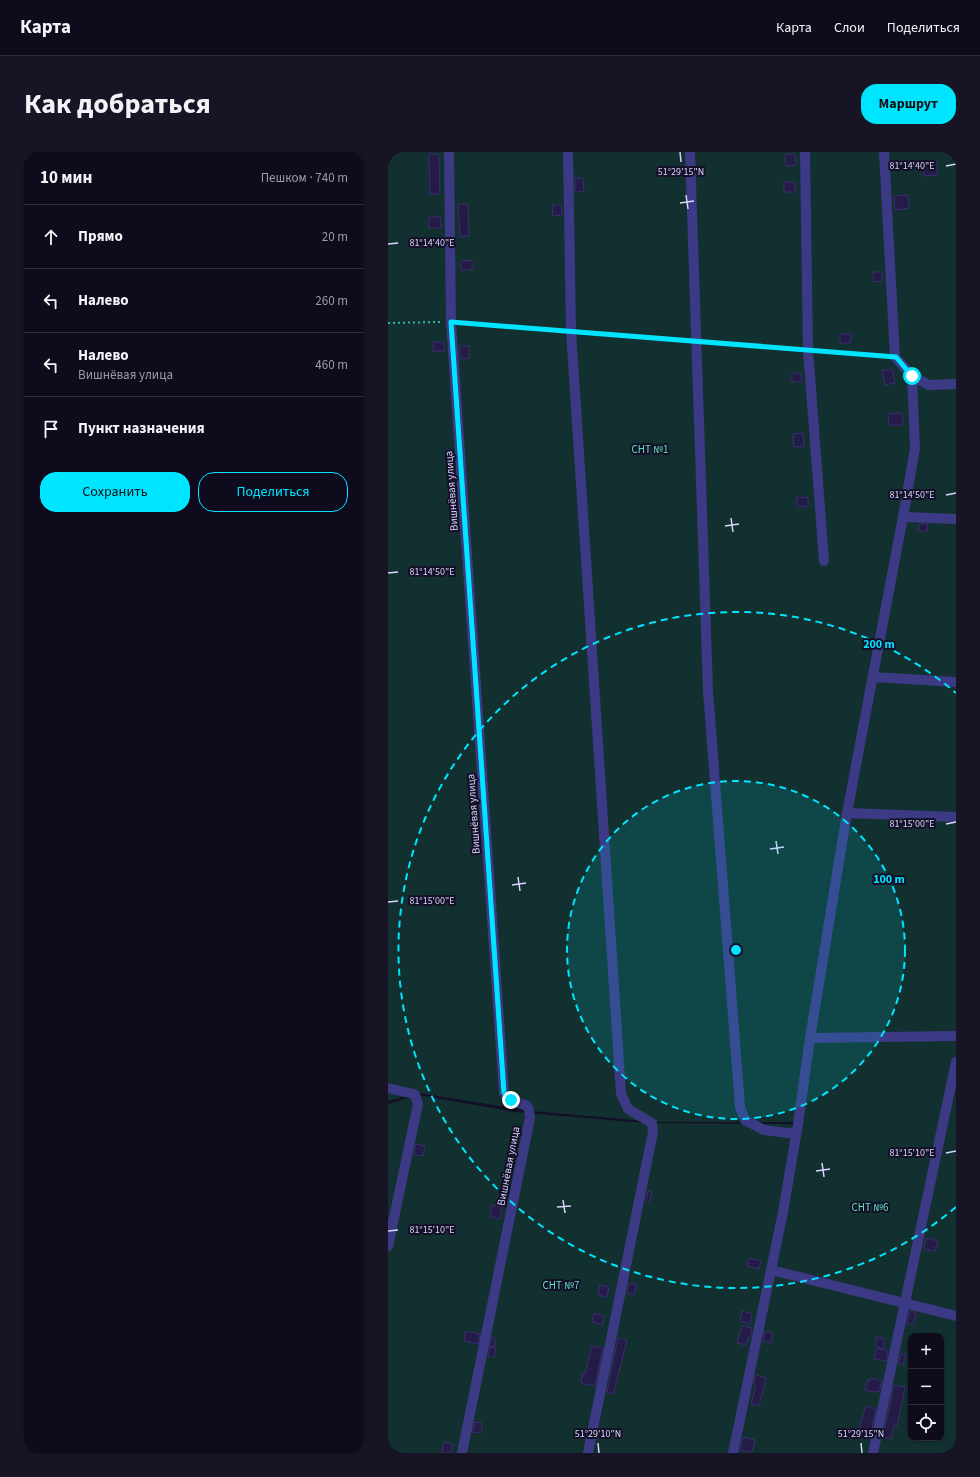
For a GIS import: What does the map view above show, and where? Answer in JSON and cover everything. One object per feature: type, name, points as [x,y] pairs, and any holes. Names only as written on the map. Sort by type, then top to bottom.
[{"type":"street","name":"Вишнёвая улица","points":[[449,152],[451,322],[504,1093],[507,1098],[527,1106],[530,1118],[462,1453]]},
{"type":"street","points":[[568,152],[571,332],[621,1094],[628,1109],[652,1123],[653,1132],[588,1453]]},
{"type":"street","points":[[690,152],[708,691],[740,1107],[745,1120],[764,1130],[796,1134]]},
{"type":"street","points":[[805,152],[808,350],[824,561]]},
{"type":"street","points":[[884,152],[896,357],[912,376],[929,385],[956,384]]},
{"type":"street","points":[[733,1453],[783,1212],[847,813],[904,517],[915,448],[912,376]]},
{"type":"street","points":[[904,517],[956,519]]},
{"type":"street","points":[[873,677],[956,682]]},
{"type":"street","points":[[847,813],[956,817]]},
{"type":"street","points":[[810,1038],[956,1036]]},
{"type":"street","points":[[873,1453],[956,1062]]},
{"type":"street","points":[[388,1088],[416,1095],[418,1104],[388,1246]]},
{"type":"street","points":[[771,1270],[956,1316]]},
{"type":"path","points":[[388,323],[451,322],[896,357]]},
{"type":"green space","name":"СНТ №1","points":[[388,152],[956,152],[956,1453],[388,1453],[388,1104],[418,1095],[515,1112],[644,1123],[795,1124],[795,1122],[656,1122],[532,1111],[418,1093],[388,1101]]},
{"type":"building","points":[[429,154],[439,154],[440,194],[430,194]]},
{"type":"building","points":[[795,154],[796,165],[786,166],[785,155]]},
{"type":"building","points":[[923,162],[937,162],[937,175],[924,176]]},
{"type":"building","points":[[575,178],[583,178],[584,191],[575,192]]},
{"type":"building","points":[[784,182],[795,182],[795,192],[784,192]]},
{"type":"building","points":[[908,195],[909,208],[895,210],[894,196]]},
{"type":"building","points":[[458,204],[468,204],[469,236],[460,237]]},
{"type":"building","points":[[552,205],[561,205],[562,215],[553,216]]},
{"type":"building","points":[[429,217],[440,217],[441,228],[429,228]]},
{"type":"building","points":[[472,260],[472,270],[461,270],[461,261]]},
{"type":"building","points":[[873,272],[882,272],[882,281],[874,282]]},
{"type":"building","points":[[840,334],[851,334],[850,343],[840,343]]},
{"type":"building","points":[[433,342],[444,342],[444,351],[433,351]]},
{"type":"building","points":[[460,346],[469,346],[469,358],[460,359]]},
{"type":"building","points":[[892,369],[895,383],[885,385],[882,371]]},
{"type":"building","points":[[792,373],[801,373],[802,382],[792,382]]},
{"type":"building","points":[[902,413],[903,425],[889,425],[888,414]]},
{"type":"building","points":[[803,433],[804,446],[794,447],[793,434]]},
{"type":"building","points":[[808,497],[808,506],[798,507],[796,498]]},
{"type":"building","points":[[919,524],[928,524],[927,531],[918,531]]},
{"type":"building","points":[[416,1144],[425,1146],[423,1156],[414,1155]]},
{"type":"building","points":[[648,1191],[652,1192],[650,1201],[646,1201]]},
{"type":"building","points":[[492,1205],[502,1207],[500,1219],[490,1216]]},
{"type":"building","points":[[926,1238],[938,1241],[935,1251],[924,1249]]},
{"type":"building","points":[[749,1258],[761,1261],[759,1269],[747,1266]]},
{"type":"building","points":[[629,1283],[637,1285],[634,1295],[627,1293]]},
{"type":"building","points":[[600,1285],[609,1287],[607,1297],[598,1295]]},
{"type":"building","points":[[742,1311],[752,1314],[750,1324],[740,1321]]},
{"type":"building","points":[[910,1311],[916,1313],[913,1325],[907,1323]]},
{"type":"building","points":[[594,1313],[604,1316],[602,1325],[592,1322]]},
{"type":"building","points":[[742,1326],[752,1328],[750,1338],[748,1338],[746,1345],[737,1343]]},
{"type":"building","points":[[466,1331],[480,1334],[478,1344],[464,1341]]},
{"type":"building","points":[[765,1331],[773,1333],[771,1343],[763,1341]]},
{"type":"building","points":[[492,1337],[496,1338],[494,1347],[490,1346]]},
{"type":"building","points":[[877,1337],[885,1339],[883,1349],[875,1346]]},
{"type":"building","points":[[618,1338],[627,1340],[613,1394],[607,1392]]},
{"type":"building","points":[[592,1346],[603,1348],[595,1386],[581,1383],[583,1373],[585,1374]]},
{"type":"building","points":[[490,1347],[496,1348],[494,1357],[488,1356]]},
{"type":"building","points":[[877,1348],[888,1351],[886,1361],[874,1359]]},
{"type":"building","points":[[901,1354],[906,1355],[903,1365],[898,1364]]},
{"type":"building","points":[[756,1375],[766,1378],[759,1406],[751,1404],[756,1385],[754,1384]]},
{"type":"building","points":[[870,1378],[882,1381],[879,1392],[865,1390],[867,1381],[869,1381]]},
{"type":"building","points":[[894,1385],[905,1387],[897,1426],[894,1425],[891,1439],[883,1437]]},
{"type":"building","points":[[866,1406],[876,1409],[871,1433],[859,1429]]},
{"type":"building","points":[[475,1422],[482,1423],[481,1433],[473,1432]]},
{"type":"building","points":[[743,1437],[755,1440],[752,1452],[740,1450]]},
{"type":"building","points":[[444,1442],[453,1444],[451,1453],[442,1452]]},
{"type":"route","points":[[511,1100],[507,1098],[504,1093],[451,322],[896,357],[912,376]]},
{"type":"park label","name":"СНТ №6","points":[[870,1207]]},
{"type":"park label","name":"СНТ №7","points":[[561,1285]]}]
